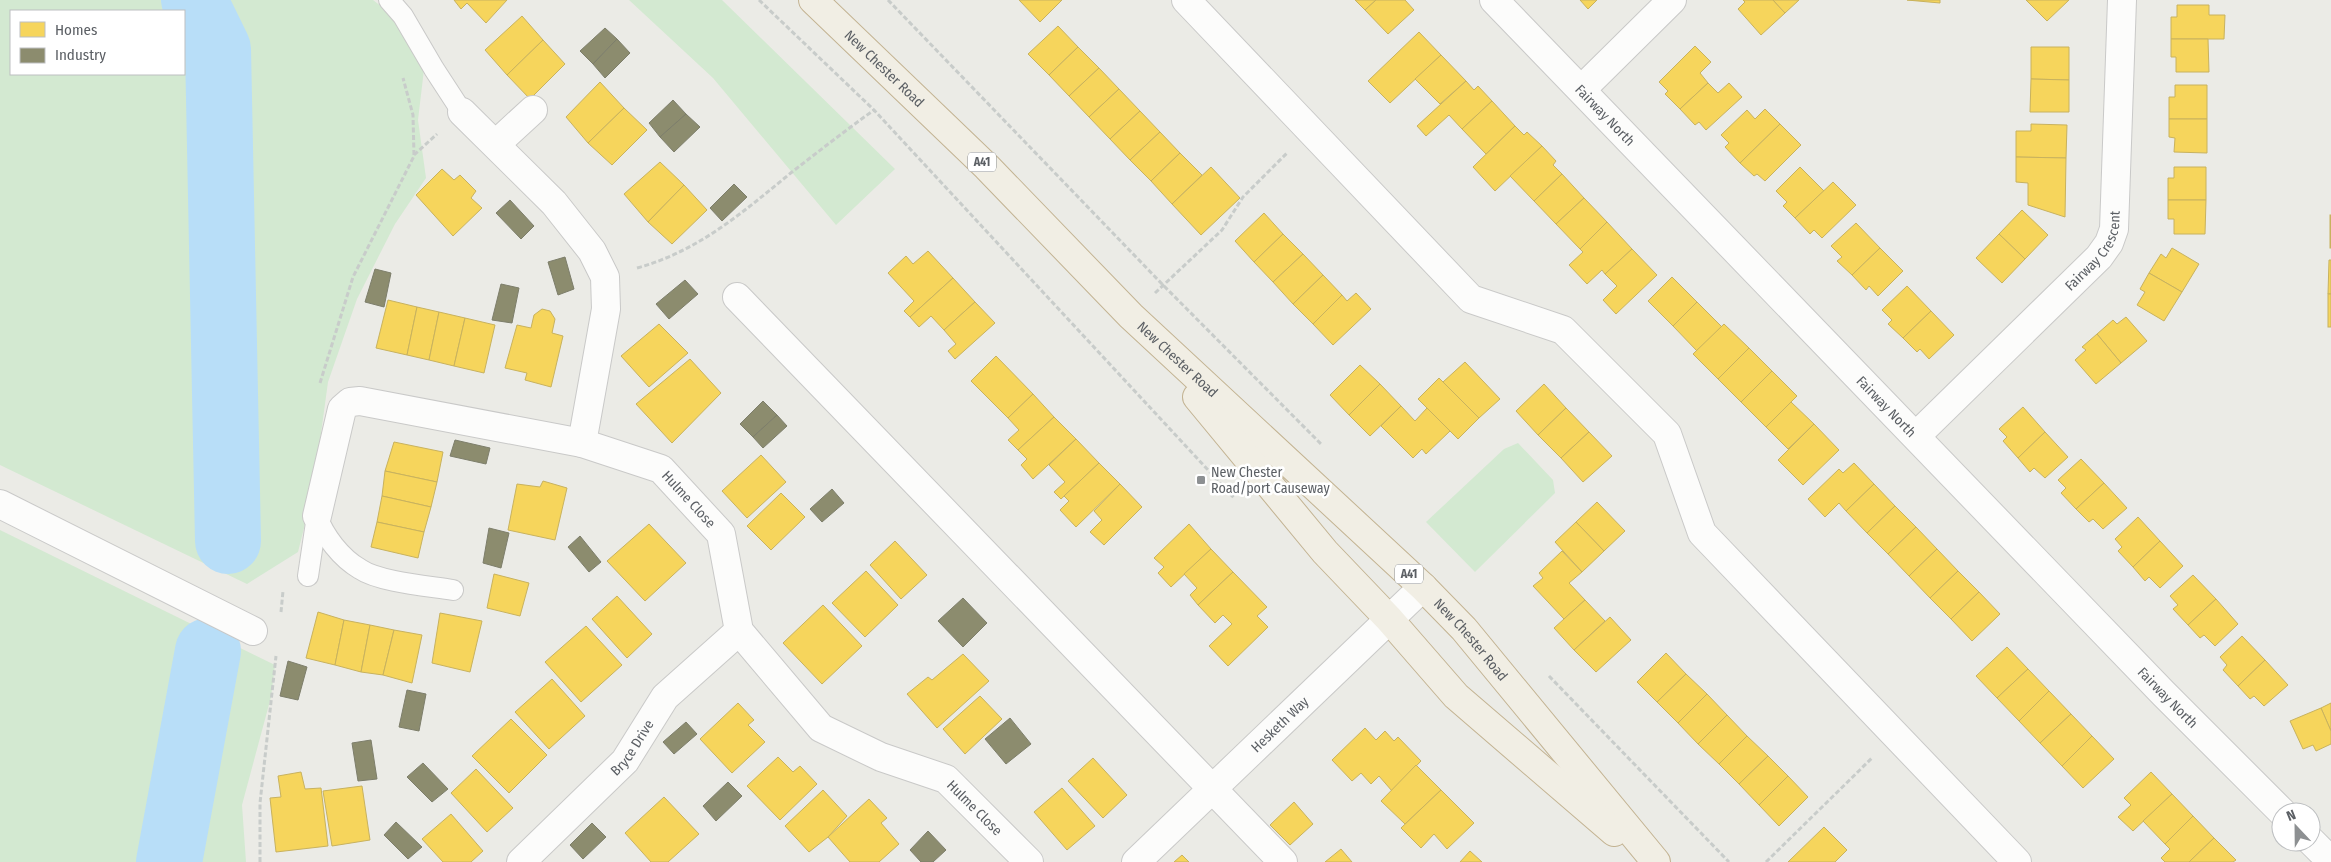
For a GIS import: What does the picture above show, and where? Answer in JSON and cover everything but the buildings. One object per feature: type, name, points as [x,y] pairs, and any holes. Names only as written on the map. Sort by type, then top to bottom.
[{"type":"highway","name":"New Chester Road","points":[[819,5],[987,167],[1131,316],[1423,586],[1464,629],[1656,862]]},
{"type":"highway","name":"New Chester Road","points":[[1131,316],[1325,552],[1389,619],[1456,696],[1650,862]]},
{"type":"street","points":[[1186,0],[1309,131],[1472,299],[1563,330],[1667,434],[1702,533],[2017,862]]},
{"type":"street","name":"Fairway North","points":[[1494,0],[2164,694],[2272,802]]},
{"type":"street","points":[[1582,89],[1672,0]]},
{"type":"street","name":"Fairway Crescent","points":[[1916,436],[2099,258],[2109,243],[2114,229],[2122,0]]},
{"type":"street","points":[[496,144],[533,110]]},
{"type":"street","points":[[462,112],[554,203],[592,251],[605,277],[606,309],[582,443]]},
{"type":"street","points":[[737,297],[1283,862]]},
{"type":"street","name":"Hulme Close","points":[[318,516],[342,409],[350,402],[360,402],[582,443],[661,469],[721,534],[739,631],[821,728],[881,757],[946,779],[1029,862]]},
{"type":"street","points":[[0,504],[253,631]]},
{"type":"street","name":"Hesketh Way","points":[[1136,862],[1423,586]]},
{"type":"street","name":"Bryce Drive","points":[[521,862],[625,760],[665,698],[739,631]]},
{"type":"street","points":[[2321,852],[2331,862]]},
{"type":"lane","points":[[389,0],[403,16],[434,70],[462,112]]},
{"type":"lane","points":[[308,576],[318,516]]},
{"type":"lane","points":[[318,516],[322,530],[359,569],[372,575],[453,590]]},
{"type":"path","points":[[760,0],[874,110],[1236,500]]},
{"type":"path","points":[[888,0],[1163,285],[1330,452]]},
{"type":"path","points":[[605,277],[665,260],[728,224],[833,139],[874,110]]},
{"type":"path","points":[[1131,316],[1222,230],[1243,197],[1309,131]]},
{"type":"path","points":[[1543,670],[1729,862]]},
{"type":"path","points":[[1766,862],[1896,736]]},
{"type":"green space","points":[[0,0],[373,0],[400,21],[425,61],[418,120],[426,178],[395,224],[357,299],[328,382],[313,492],[298,552],[247,584],[0,465]]},
{"type":"green space","points":[[629,0],[722,0],[895,169],[836,225],[713,78]]},
{"type":"green space","points":[[1518,443],[1553,480],[1555,493],[1475,572],[1426,522],[1504,449]]},
{"type":"green space","points":[[0,530],[275,665],[271,697],[242,805],[246,862],[0,862]]},
{"type":"waterway","points":[[194,0],[218,49],[228,541]]},
{"type":"waterway","points":[[169,862],[208,651]]},
{"type":"place","name":"New Chester Road/port Causeway","points":[[1201,480]]}]
